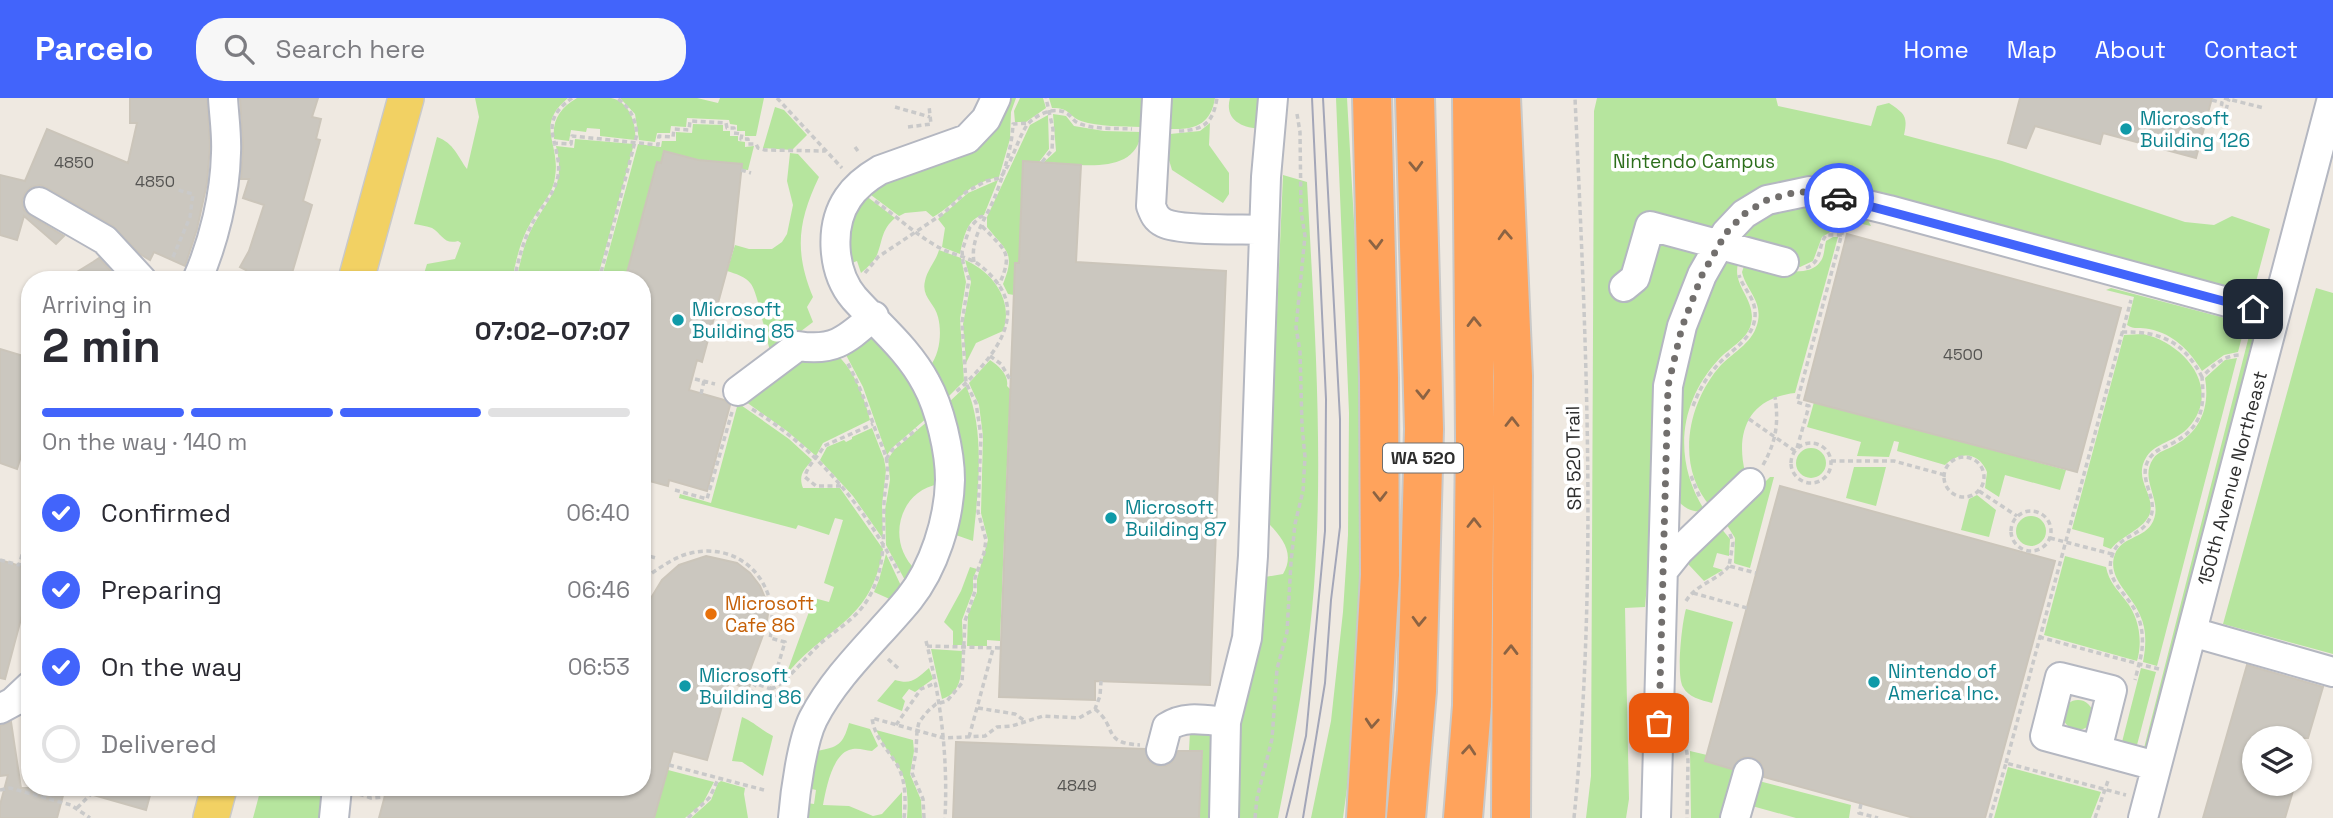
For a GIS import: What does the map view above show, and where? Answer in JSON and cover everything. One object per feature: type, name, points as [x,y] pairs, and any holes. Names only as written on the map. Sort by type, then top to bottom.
[{"type":"highway","points":[[1366,818],[1380,575],[1379,378],[1372,98]]},
{"type":"highway","name":"WA 520","points":[[1406,818],[1417,691],[1424,429],[1415,98]]},
{"type":"highway","name":"WA 520","points":[[1463,818],[1472,706],[1475,439],[1472,98]]},
{"type":"highway","points":[[1501,98],[1513,376],[1511,818]]},
{"type":"highway","points":[[1501,818],[1511,718]]},
{"type":"main road","points":[[358,271],[405,98]]},
{"type":"main road","points":[[211,818],[217,796]]},
{"type":"street","points":[[200,271],[216,223],[226,153],[223,98]]},
{"type":"street","points":[[793,818],[800,770],[812,721],[835,685],[910,597],[930,564],[945,518],[950,480],[943,430],[927,384],[908,354],[846,285],[838,259],[836,235],[847,199],[868,177],[880,170],[967,139],[986,119],[996,98]]},
{"type":"street","points":[[1157,98],[1151,206],[1155,216],[1165,224],[1264,230]]},
{"type":"street","name":"150th Avenue Northeast","points":[[2135,807],[2156,766],[2332,98]]},
{"type":"street","points":[[1224,818],[1226,722],[1247,638],[1253,556],[1264,230],[1285,104]]},
{"type":"street","points":[[1656,818],[1668,386],[1682,327],[1702,275],[1726,233],[1744,214],[1767,200],[1810,191],[2275,315]]},
{"type":"street","points":[[39,202],[105,240],[134,271]]},
{"type":"street","points":[[1623,287],[1635,278],[1650,226],[1784,262]]},
{"type":"street","points":[[739,403],[798,346],[821,349],[834,346],[874,316]]},
{"type":"street","points":[[1663,571],[1679,551],[1750,483]]},
{"type":"street","points":[[2192,632],[2333,672]]},
{"type":"street","points":[[0,709],[21,694]]},
{"type":"street","points":[[1161,750],[1167,727],[1177,720],[1226,722]]},
{"type":"street","points":[[2104,759],[2156,766]]},
{"type":"street","points":[[1735,818],[1748,773]]},
{"type":"street","points":[[334,818],[342,796]]},
{"type":"path","points":[[516,271],[530,227],[555,188],[558,168],[551,126],[561,107],[572,98]]},
{"type":"path","points":[[601,271],[636,142],[633,115],[628,106],[617,98]]},
{"type":"path","points":[[776,98],[835,162]]},
{"type":"path","points":[[1042,162],[1052,150],[1053,129],[1046,98]]},
{"type":"path","points":[[1170,131],[1198,130],[1203,127],[1214,113],[1217,98]]},
{"type":"path","name":"SR 520 Trail","points":[[1574,818],[1585,670],[1588,533],[1587,376],[1575,98]]},
{"type":"path","points":[[2215,100],[2222,103],[2217,123],[2222,124],[2226,99],[2264,108]]},
{"type":"path","points":[[1255,818],[1257,798],[1272,739],[1277,669],[1287,632],[1286,603],[1295,524],[1303,491],[1305,457],[1300,352],[1296,327],[1305,236],[1301,211],[1300,132],[1285,104]]},
{"type":"path","points":[[908,127],[931,124],[929,106]]},
{"type":"path","points":[[895,107],[930,117]]},
{"type":"path","points":[[974,262],[974,245],[1000,178],[1013,124],[1028,123],[1050,111],[1068,113],[1076,123],[1102,128],[1141,130]]},
{"type":"path","points":[[553,143],[571,144],[572,136],[658,145],[659,136],[673,137],[674,129],[689,130],[690,121],[726,122],[727,128],[734,128],[734,133],[741,134],[741,139],[748,139],[748,144],[756,144],[758,148],[825,151]]},
{"type":"path","points":[[859,281],[878,257],[949,209],[966,192],[986,181],[1000,178],[1011,163],[1028,123]]},
{"type":"path","points":[[741,170],[751,173]]},
{"type":"path","points":[[173,257],[190,217],[193,194],[177,190]]},
{"type":"path","points":[[875,201],[940,248],[985,269],[999,285],[1011,309],[1008,320],[1001,340],[967,383]]},
{"type":"path","points":[[923,818],[923,799],[912,774],[917,730],[919,722],[940,703],[947,701],[962,683],[965,621],[975,591],[975,579],[986,540],[978,512],[981,436],[976,403],[967,383],[962,322],[969,279],[962,257],[971,227],[980,216],[985,216]]},
{"type":"path","points":[[1796,450],[1809,443],[1821,446],[1831,461],[1824,479],[1804,482],[1798,478],[1791,466],[1809,406],[1797,402],[1845,222]]},
{"type":"path","points":[[982,226],[1007,255],[1008,263],[999,285]]},
{"type":"path","points":[[1784,262],[1795,269],[1810,267],[1820,256],[1826,235],[1842,234]]},
{"type":"path","points":[[1691,411],[1715,367],[1746,340],[1751,330],[1754,303],[1739,274],[1742,261],[1749,253]]},
{"type":"path","points":[[1990,818],[2131,299]]},
{"type":"path","points":[[2122,332],[2144,331],[2172,341],[2195,363],[2202,377],[2204,398],[2199,419],[2184,436],[2154,453],[2146,466],[2146,481],[2153,504],[2151,517],[2146,526],[2119,541],[2112,554],[2110,573],[2129,600],[2140,622],[2143,646],[2139,664]]},
{"type":"path","points":[[2202,377],[2221,360],[2230,355],[2241,355]]},
{"type":"path","points":[[741,691],[752,691],[753,682],[771,689],[780,686],[822,642],[856,615],[878,579],[885,547],[886,459],[862,388],[843,356]]},
{"type":"path","points":[[990,356],[1001,364],[1011,381]]},
{"type":"path","points":[[695,379],[704,381],[701,394]]},
{"type":"path","points":[[1750,483],[1762,468],[1775,438],[1778,419],[1775,397]]},
{"type":"path","points":[[674,490],[707,499],[739,403],[778,427],[816,459],[871,525],[902,579]]},
{"type":"path","points":[[1749,419],[1796,450]]},
{"type":"path","points":[[841,486],[816,486],[805,477],[808,468],[824,446],[873,424]]},
{"type":"path","points":[[886,459],[893,449],[920,426]]},
{"type":"path","points":[[1969,457],[1979,463],[1985,474],[1979,491],[1971,496],[1957,495],[1947,486],[1945,475],[1947,467],[1956,458],[1969,457]]},
{"type":"path","points":[[1831,461],[1894,461],[1945,475]]},
{"type":"path","points":[[1689,470],[1700,498]]},
{"type":"path","points":[[1979,491],[2017,516]]},
{"type":"path","points":[[2028,511],[2040,514],[2049,523],[2050,537],[2043,547],[2030,552],[2017,546],[2011,534],[2011,527],[2017,516],[2028,511]]},
{"type":"path","points":[[1683,609],[1693,593],[1718,578],[1730,566],[1733,543],[1724,525]]},
{"type":"path","points":[[2050,537],[2112,554]]},
{"type":"path","points":[[652,573],[690,553],[705,552],[722,553],[739,559],[753,569],[765,585],[772,602],[774,623],[770,638],[785,642],[771,689],[777,701],[800,707]]},
{"type":"path","points":[[651,557],[656,558]]},
{"type":"path","points":[[0,560],[19,565],[21,558]]},
{"type":"path","points":[[1730,566],[1756,573]]},
{"type":"path","points":[[1693,593],[1747,608]]},
{"type":"path","points":[[2039,637],[2160,670]]},
{"type":"path","points":[[945,818],[947,777],[944,738],[940,703],[926,644],[1000,648]]},
{"type":"path","points":[[969,737],[993,649]]},
{"type":"path","points":[[884,656],[898,668]]},
{"type":"path","points":[[904,818],[906,802],[902,776],[876,735],[872,718],[944,738],[985,736],[997,727],[1012,726],[1043,716],[1079,718],[1095,709],[1100,696],[1101,681]]},
{"type":"path","points":[[897,725],[920,689],[936,683]]},
{"type":"path","points":[[977,708],[1015,714],[1025,721]]},
{"type":"path","points":[[1095,709],[1116,741],[1132,745]]},
{"type":"path","points":[[1683,724],[1688,760],[1687,818]]},
{"type":"path","points":[[2095,818],[2106,790],[2104,759]]},
{"type":"path","points":[[2006,763],[2106,790],[2135,807]]},
{"type":"path","points":[[669,765],[764,790]]},
{"type":"path","points":[[688,818],[710,797],[718,779]]},
{"type":"path","points":[[0,790],[10,788],[21,791]]},
{"type":"path","points":[[37,796],[77,808],[90,818]]},
{"type":"path","points":[[77,808],[89,796]]},
{"type":"path","points":[[365,796],[384,797]]},
{"type":"path","points":[[1861,804],[1859,813],[1878,818]]},
{"type":"green space","points":[[475,98],[568,98],[552,117],[551,135],[556,165],[554,184],[524,237],[514,271],[425,271],[427,264],[455,259],[461,243],[449,242],[432,228],[414,224],[437,137],[452,147],[467,169],[479,117]]},
{"type":"green space","points":[[577,98],[611,98],[623,104],[633,120],[635,140],[600,136],[600,129],[587,128],[586,132],[571,130],[569,141],[554,139],[554,126],[558,115]]},
{"type":"green space","points":[[620,98],[697,98],[718,103],[720,98],[764,98],[756,136],[745,136],[745,131],[737,131],[737,125],[730,124],[729,120],[687,118],[686,127],[671,126],[670,133],[657,133],[655,142],[639,140],[635,114]]},
{"type":"green space","points":[[1008,98],[1016,98],[1011,112],[1010,139],[999,177],[971,188],[933,217],[926,211],[899,216],[867,192],[897,173],[936,166],[966,153]]},
{"type":"green space","points":[[1020,98],[1043,98],[1046,108],[1026,122],[1015,122],[1014,111]]},
{"type":"green space","points":[[1049,98],[1143,98],[1141,127],[1081,121],[1066,111],[1052,108]]},
{"type":"green space","points":[[1172,98],[1215,98],[1210,114],[1200,124],[1171,129]]},
{"type":"green space","points":[[1230,98],[1262,98],[1261,129],[1241,125],[1232,117]]},
{"type":"green space","points":[[1336,98],[1347,98],[1364,397],[1366,563],[1356,721],[1343,818],[1311,818],[1331,721],[1348,535],[1349,413]]},
{"type":"green space","name":"Nintendo Campus","points":[[1597,98],[1776,98],[1778,106],[1871,126],[1877,106],[1889,103],[1904,116],[1904,135],[2002,161],[2185,222],[2214,225],[2232,216],[2270,229],[2253,293],[1816,181],[1706,247],[1677,308],[1657,368],[1652,431],[1652,527],[1645,607],[1625,608],[1629,799],[1626,818],[1586,818],[1591,776],[1594,111]]},
{"type":"green space","points":[[775,107],[784,110],[807,135],[792,150],[763,148]]},
{"type":"green space","points":[[1053,114],[1066,116],[1074,126],[1104,131],[1141,132],[1137,146],[1129,156],[1103,165],[1044,162],[1056,151]]},
{"type":"green space","points":[[1048,115],[1049,149],[1039,162],[1019,263],[1015,263],[1014,295],[1008,294],[1003,284],[1009,258],[1004,247],[987,227],[987,217],[1030,125]]},
{"type":"green space","points":[[1210,123],[1209,145],[1229,173],[1229,194],[1223,203],[1172,170],[1169,160],[1170,134],[1200,131]]},
{"type":"green space","points":[[693,124],[723,125],[723,131],[730,131],[730,136],[738,136],[738,141],[745,142],[745,147],[754,146],[748,170],[657,163],[627,271],[603,271],[638,144],[661,147],[662,141],[676,141],[676,132],[692,133]]},
{"type":"green space","points":[[575,139],[634,144],[599,271],[518,271],[529,234],[558,181],[559,160],[556,146],[574,148]]},
{"type":"green space","points":[[790,153],[798,154],[819,177],[807,208],[801,236],[803,265],[813,297],[807,307],[813,322],[771,354],[754,289],[746,279],[727,271],[735,245],[749,249],[772,249],[782,242],[787,234],[793,205],[787,181]]},
{"type":"green space","points":[[1283,175],[1307,182],[1318,435],[1314,587],[1304,674],[1278,818],[1236,818],[1240,728],[1261,639],[1265,577],[1283,574],[1288,560],[1283,540],[1268,523]]},
{"type":"green space","points":[[998,180],[984,215],[973,220],[967,230],[960,254],[942,247],[945,228],[938,219],[968,193]]},
{"type":"green space","points":[[865,195],[895,218],[885,231],[876,257],[861,273],[857,261],[852,263],[849,254],[849,236]]},
{"type":"green space","points":[[1807,204],[1867,218],[1871,226],[1841,219],[1838,231],[1832,231],[1822,237],[1813,261],[1800,267],[1739,239],[1754,225],[1770,216]]},
{"type":"green space","points":[[1838,237],[1795,393],[1767,402],[1749,419],[1742,443],[1745,472],[1711,507],[1700,491],[1693,473],[1689,455],[1690,435],[1693,416],[1709,380],[1748,340],[1756,328],[1758,307],[1742,272],[1745,263],[1785,271],[1806,271],[1820,262],[1826,241]]},
{"type":"green space","points":[[939,250],[961,258],[966,282],[960,319],[964,381],[946,399],[930,366],[938,349],[940,329],[936,312],[924,287]]},
{"type":"green space","points":[[1729,254],[1738,264],[1738,279],[1751,308],[1751,324],[1742,339],[1719,359],[1705,376],[1688,413],[1685,453],[1688,472],[1705,511],[1693,511],[1678,501],[1679,393],[1687,351],[1701,311]]},
{"type":"green space","points":[[965,260],[992,280],[999,289],[1006,309],[1003,331],[976,343],[966,363],[963,324],[971,282]]},
{"type":"green space","points":[[2111,288],[2240,322],[2244,329],[2238,352],[2224,355],[2202,371],[2187,350],[2174,339],[2158,331],[2127,325],[2134,297],[2106,290]]},
{"type":"green space","points":[[2316,288],[2333,293],[2333,654],[2223,624]]},
{"type":"green space","points":[[2250,332],[2254,336],[2148,747],[2144,748]]},
{"type":"green space","points":[[2143,334],[2173,347],[2185,358],[2195,370],[2202,399],[2197,414],[2187,429],[2155,448],[2147,456],[2142,472],[2150,499],[2150,513],[2138,528],[2111,549],[2103,546],[2104,538],[2072,529],[2124,335]]},
{"type":"green space","points":[[865,339],[881,342],[898,360],[928,417],[887,455],[863,387],[845,353]]},
{"type":"green space","points":[[838,356],[858,385],[870,420],[823,443],[816,456],[787,431],[742,399],[795,360]]},
{"type":"green space","points":[[2237,358],[2157,666],[2143,662],[2144,626],[2114,571],[2115,554],[2122,544],[2147,530],[2155,516],[2156,508],[2148,475],[2153,459],[2191,433],[2205,408],[2205,378],[2225,360]]},
{"type":"green space","points":[[990,360],[1003,371],[1010,389],[1000,641],[987,640],[987,646],[967,646],[968,615],[977,592],[977,579],[988,540],[981,513],[983,436],[979,405],[969,383]]},
{"type":"green space","points":[[966,386],[976,422],[979,462],[973,541],[953,534],[947,404]]},
{"type":"green space","points":[[1814,402],[2066,470],[2060,490],[2005,475],[1999,497],[1985,488],[1987,472],[1984,465],[1974,457],[1957,457],[1945,465],[1897,451],[1899,442],[1894,441],[1889,457],[1857,456],[1861,442],[1807,427]]},
{"type":"green space","points":[[738,403],[789,439],[812,460],[802,476],[803,488],[840,488],[883,549],[869,593],[858,608],[801,658],[786,675],[814,598],[829,602],[834,587],[824,583],[843,520],[835,518],[829,535],[798,525],[796,529],[679,498],[680,494],[711,503]]},
{"type":"green space","points":[[929,420],[939,484],[914,497],[901,520],[901,546],[916,570],[907,584],[886,545],[885,510],[890,480],[888,459],[894,450]]},
{"type":"green space","points":[[872,428],[886,470],[882,505],[883,539],[853,496],[820,460],[827,447],[844,440],[846,442]]},
{"type":"green space","points":[[1811,448],[1817,449],[1825,457],[1825,469],[1817,477],[1811,478],[1805,477],[1797,469],[1796,463],[1797,457],[1805,449]]},
{"type":"green space","points":[[1854,467],[1886,467],[1876,506],[1846,498]]},
{"type":"green space","points":[[1770,477],[1774,477],[1750,568],[1736,564],[1735,538],[1725,522]]},
{"type":"green space","points":[[1977,495],[1996,510],[1989,537],[1961,530],[1969,499]]},
{"type":"green space","points":[[2031,516],[2037,517],[2045,525],[2045,537],[2037,545],[2031,546],[2025,545],[2017,537],[2016,531],[2017,525],[2025,517]]},
{"type":"green space","points":[[1720,527],[1730,539],[1729,556],[1717,553],[1713,567],[1723,570],[1704,581],[1688,561]]},
{"type":"green space","points":[[886,554],[903,590],[894,601],[874,592]]},
{"type":"green space","points":[[2065,556],[2106,567],[2111,581],[2130,607],[2137,622],[2140,645],[2137,661],[2044,635]]},
{"type":"green space","points":[[970,567],[977,569],[973,578],[973,591],[962,620],[963,643],[953,645],[953,631],[944,622],[961,591]]},
{"type":"green space","points":[[1686,609],[1733,622],[1712,703],[1695,698],[1683,687],[1681,681],[1680,649]]},
{"type":"green space","points":[[931,649],[962,651],[958,686],[942,699]]},
{"type":"green space","points":[[929,668],[933,679],[915,692],[909,689],[902,698],[905,701],[902,711],[877,701],[895,680],[914,680]]},
{"type":"green space","points":[[2141,668],[2156,672],[2137,745],[2122,742]]},
{"type":"green space","points":[[2078,700],[2089,704],[2093,715],[2089,726],[2078,730],[2067,726],[2063,715],[2067,704]]},
{"type":"green space","points":[[742,717],[773,736],[763,776],[742,762],[732,761]]},
{"type":"green space","points":[[849,723],[870,729],[878,746],[872,751],[855,749],[843,753],[834,766],[823,805],[849,806],[873,816],[882,814],[902,792],[902,818],[806,818],[807,803],[814,804],[816,790],[808,788],[817,751],[839,744]]},
{"type":"green space","points":[[876,730],[913,740],[910,774],[921,800],[922,818],[907,818],[908,801],[904,778]]},
{"type":"green space","points":[[1190,731],[1210,733],[1214,736],[1213,818],[1199,818],[1202,752],[1189,751]]},
{"type":"green space","points":[[1690,751],[1707,755],[1706,761],[1734,769],[1721,818],[1691,818]]},
{"type":"green space","points":[[2008,767],[2101,792],[2091,818],[1994,818]]},
{"type":"green space","points":[[668,770],[714,782],[703,803],[685,818],[654,818]]},
{"type":"green space","points":[[721,781],[745,788],[748,818],[691,818],[711,800]]},
{"type":"green space","points":[[1759,781],[1851,805],[1849,818],[1796,818],[1752,806]]},
{"type":"green space","points":[[259,796],[326,796],[324,818],[253,818]]},
{"type":"building","points":[[130,98],[207,98],[210,146],[207,183],[197,229],[185,266],[154,252],[150,260],[140,254],[113,226],[40,185],[31,187],[25,193],[22,201],[24,210],[64,236],[56,244],[24,216],[17,240],[0,235],[0,175],[25,181],[47,129],[128,163],[137,123],[130,123]]},
{"type":"building","points":[[240,98],[318,98],[312,117],[321,119],[316,139],[320,140],[303,201],[312,205],[293,271],[246,271],[240,267],[249,251],[264,205],[243,198],[249,179],[241,179],[243,146]]},
{"type":"building","name":"Microsoft Building 126","points":[[2020,98],[2212,98],[2196,158],[2103,133],[2100,144],[2035,126],[2026,148],[2008,143]]},
{"type":"building","name":"Microsoft Building 85","points":[[664,151],[698,160],[742,164],[733,248],[702,362],[697,360],[689,390],[724,400],[730,405],[707,491],[669,480],[668,486],[651,481],[651,271],[627,271],[657,162],[661,163]]},
{"type":"building","name":"Microsoft Building 87","points":[[1023,161],[1081,165],[1076,262],[1226,271],[1210,685],[1095,681],[1095,700],[999,697],[1015,263],[1019,263]]},
{"type":"building","points":[[1847,234],[2121,308],[2077,472],[1804,400]]},
{"type":"building","points":[[99,258],[111,271],[78,271]]},
{"type":"building","points":[[0,349],[21,355],[21,456],[17,469],[0,463]]},
{"type":"building","name":"Nintendo of America Inc.","points":[[1780,486],[2055,561],[1985,818],[1914,818],[1764,777],[1760,762],[1752,757],[1743,757],[1732,769],[1705,761]]},
{"type":"building","name":"Microsoft Building 86","points":[[706,556],[737,563],[750,573],[760,586],[768,614],[750,670],[755,672],[748,690],[729,681],[707,760],[673,751],[654,818],[379,818],[385,796],[651,796],[651,598],[662,580],[679,565]]},
{"type":"building","points":[[0,560],[21,566],[21,619],[5,679],[0,678]]},
{"type":"building","points":[[2247,665],[2323,687],[2312,726],[2242,726],[2242,796],[2291,796],[2285,818],[2203,818]]},
{"type":"building","points":[[11,722],[21,796],[63,796],[57,818],[0,818],[0,805],[8,775],[0,776],[0,726]]},
{"type":"building","points":[[956,742],[1145,749],[1149,761],[1157,766],[1166,766],[1172,762],[1178,751],[1202,751],[1199,818],[953,818]]},
{"type":"building","points":[[97,796],[150,796],[146,810]]},
{"type":"tram line","points":[[1286,818],[1306,736],[1325,531],[1326,399],[1312,98]]},
{"type":"tram line","points":[[1303,818],[1325,683],[1340,527],[1340,419],[1323,98]]},
{"type":"way so far","points":[[1659,723],[1668,386],[1682,327],[1702,275],[1726,233],[1744,214],[1767,200],[1788,194],[1810,191],[1839,198]]},
{"type":"place","name":"Microsoft Building 126","points":[[2126,129]]},
{"type":"place","name":"Microsoft Building 85","points":[[678,320]]},
{"type":"place","name":"Microsoft Building 87","points":[[1111,518]]},
{"type":"place","name":"Microsoft Cafe 86","points":[[711,614]]},
{"type":"place","name":"Nintendo of America Inc.","points":[[1874,682]]},
{"type":"place","name":"Microsoft Building 86","points":[[685,686]]},
{"type":"route","points":[[1839,198],[2253,309]]}]
